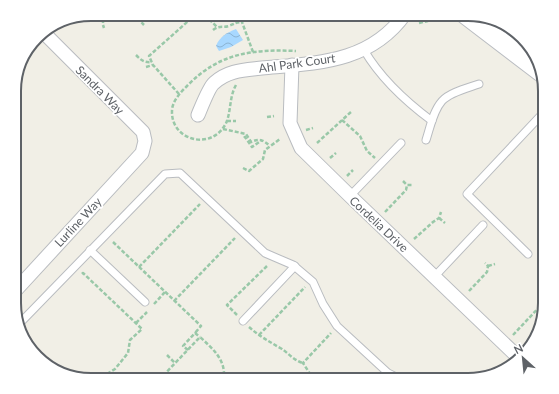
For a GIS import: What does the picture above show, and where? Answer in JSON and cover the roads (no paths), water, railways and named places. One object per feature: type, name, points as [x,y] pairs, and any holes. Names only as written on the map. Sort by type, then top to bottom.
[{"type":"street","name":"Ahl Park Court","points":[[198,116],[213,83],[233,71],[330,61],[364,50],[384,36],[400,21]]},
{"type":"street","points":[[475,21],[534,67]]},
{"type":"street","name":"Sandra Way","points":[[48,37],[143,132],[145,141],[142,153]]},
{"type":"street","name":"Cordelia Drive","points":[[292,65],[290,123],[301,148],[503,343]]},
{"type":"street","name":"Lurline Way","points":[[21,284],[142,153]]},
{"type":"lane","points":[[364,50],[381,76],[409,103],[432,121]]},
{"type":"lane","points":[[426,140],[432,121],[442,100],[479,84]]},
{"type":"lane","points":[[528,254],[467,194],[538,118]]},
{"type":"lane","points":[[350,196],[401,143]]},
{"type":"lane","points":[[23,320],[165,174],[180,173],[265,253],[296,266],[313,282],[323,304],[337,326],[388,373]]},
{"type":"lane","points":[[435,276],[482,225]]},
{"type":"lane","points":[[90,250],[146,302]]},
{"type":"lane","points":[[243,321],[296,266]]},
{"type":"water","points":[[236,29],[243,40],[231,47],[219,51],[216,46],[219,40],[227,33]]}]
